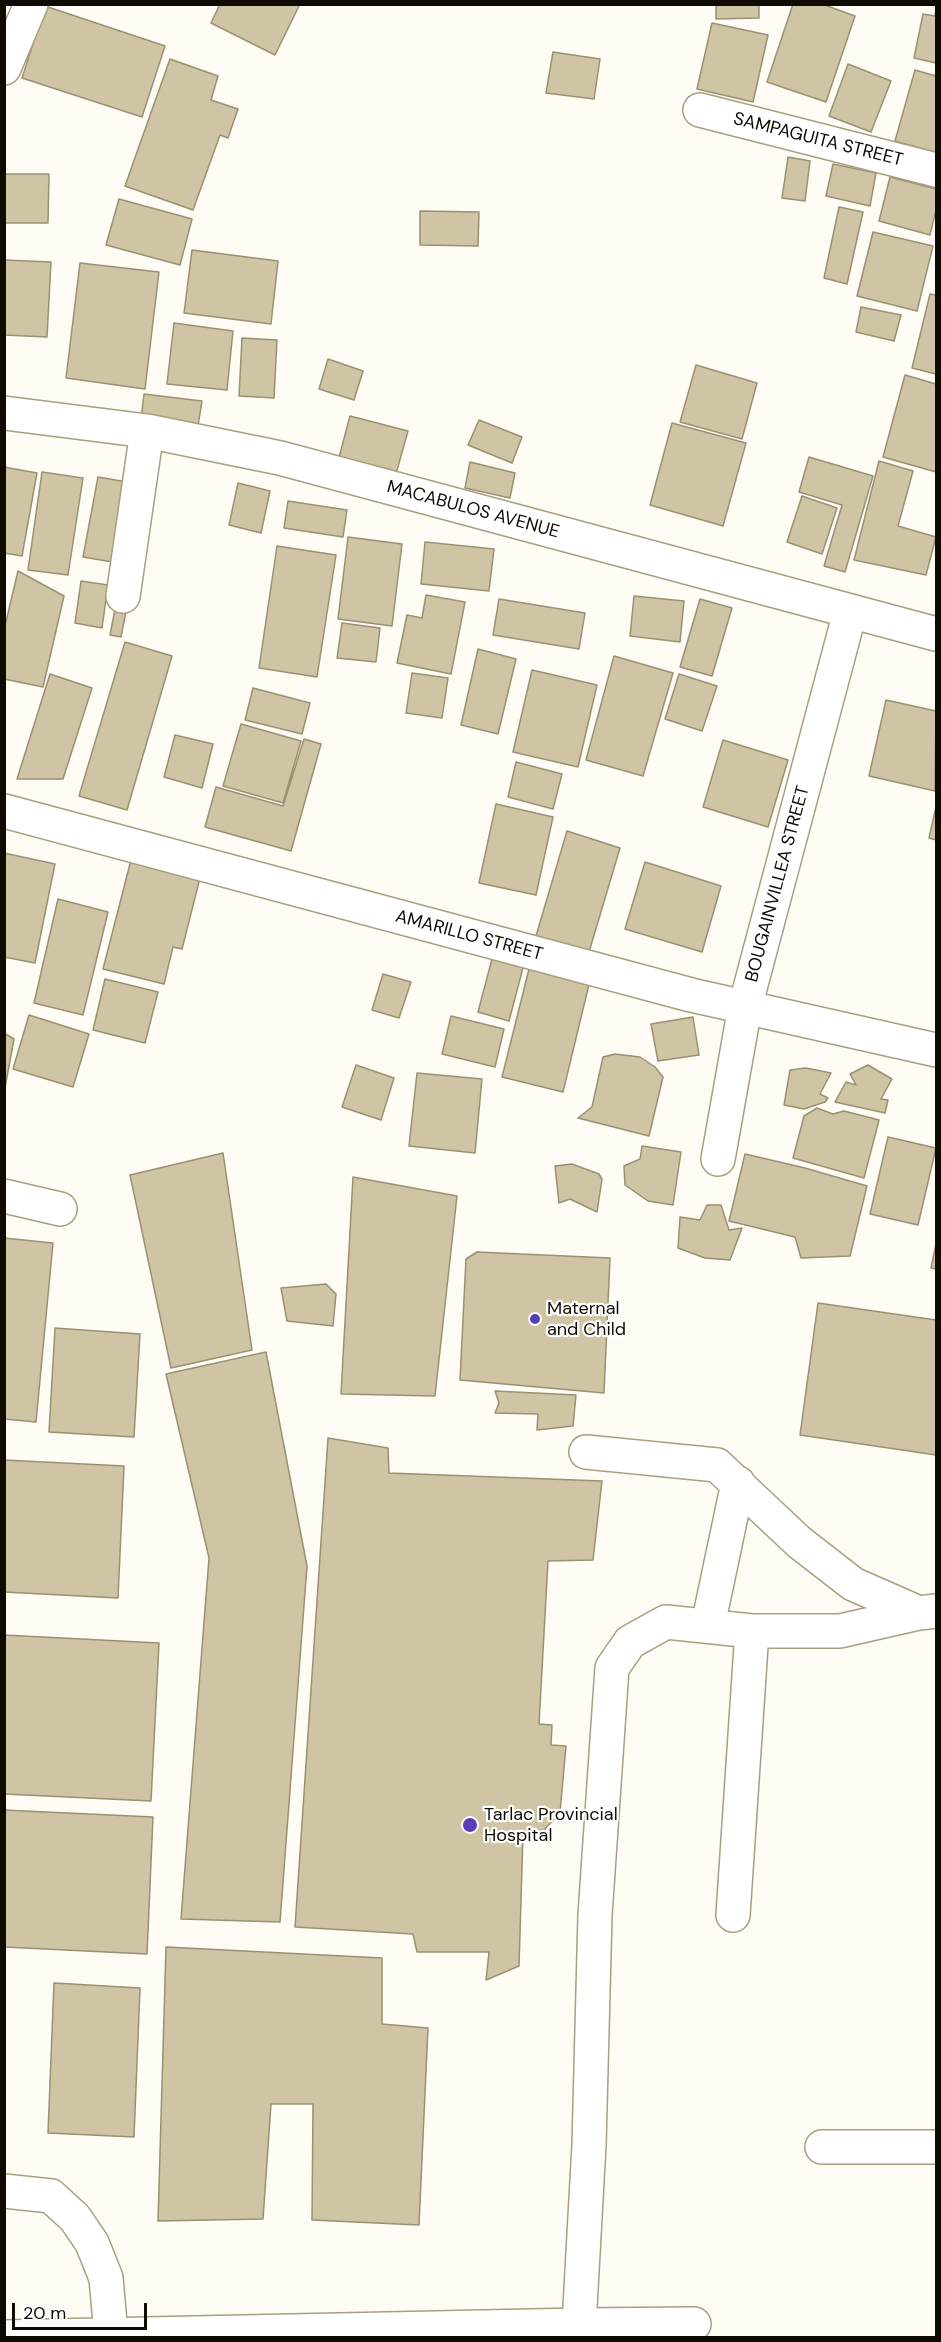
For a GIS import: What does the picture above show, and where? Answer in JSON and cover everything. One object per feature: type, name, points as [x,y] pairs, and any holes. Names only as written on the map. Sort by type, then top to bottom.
[{"type":"street","points":[[4,68],[31,4]]},
{"type":"street","name":"SAMPAGUITA STREET","points":[[700,110],[936,170]]},
{"type":"street","name":"MACABULOS AVENUE","points":[[4,413],[147,431],[280,458],[936,634]]},
{"type":"street","points":[[123,596],[147,431]]},
{"type":"street","name":"BOUGAINVILLEA STREET","points":[[718,1159],[745,1007],[850,612]]},
{"type":"street","name":"AMARILLO STREET","points":[[4,811],[656,986],[936,1050]]},
{"type":"street","points":[[4,1197],[60,1209]]},
{"type":"street","points":[[586,1452],[717,1465],[799,1542],[853,1584],[928,1612]]},
{"type":"street","points":[[708,1624],[738,1483]]},
{"type":"street","points":[[579,2325],[589,2145],[595,1915],[612,1668],[630,1642],[666,1622],[708,1624],[752,1631],[840,1631],[928,1612]]},
{"type":"street","points":[[733,1915],[752,1631]]},
{"type":"street","points":[[822,2147],[936,2147]]},
{"type":"street","points":[[4,2192],[51,2196],[75,2218],[92,2242],[106,2278],[111,2334]]},
{"type":"street","points":[[4,2337],[694,2324]]},
{"type":"building","points":[[220,4],[300,4],[275,55],[211,23]]},
{"type":"building","points":[[716,4],[759,4],[759,18],[716,19]]},
{"type":"building","points":[[793,4],[822,4],[855,16],[826,102],[767,82]]},
{"type":"building","points":[[45,6],[165,46],[142,117],[22,78]]},
{"type":"building","points":[[936,8],[936,63],[914,58],[923,14],[935,16]]},
{"type":"building","points":[[712,23],[768,35],[753,102],[697,89]]},
{"type":"building","points":[[553,52],[600,59],[594,99],[546,93]]},
{"type":"building","points":[[170,59],[218,76],[211,100],[238,109],[228,138],[220,135],[193,210],[125,186]]},
{"type":"building","points":[[848,64],[891,81],[871,132],[829,116]]},
{"type":"building","points":[[915,70],[936,76],[936,153],[895,141]]},
{"type":"building","points":[[788,157],[810,161],[805,201],[782,198]]},
{"type":"building","points":[[833,164],[876,173],[870,206],[826,196]]},
{"type":"building","points":[[4,174],[49,174],[48,223],[4,223]]},
{"type":"building","points":[[890,177],[936,189],[936,210],[930,235],[879,221]]},
{"type":"building","points":[[119,199],[192,219],[180,265],[106,245]]},
{"type":"building","points":[[839,207],[863,212],[847,284],[824,278]]},
{"type":"building","points":[[420,211],[479,212],[478,246],[420,245]]},
{"type":"building","points":[[873,232],[933,246],[917,311],[857,296]]},
{"type":"building","points":[[192,250],[278,261],[271,324],[184,313]]},
{"type":"building","points":[[4,260],[51,262],[47,337],[4,335]]},
{"type":"building","points":[[80,263],[159,272],[145,389],[66,378]]},
{"type":"building","points":[[930,294],[936,295],[936,374],[912,368]]},
{"type":"building","points":[[861,307],[901,315],[894,341],[856,332]]},
{"type":"building","points":[[174,323],[233,331],[227,390],[167,384]]},
{"type":"building","points":[[242,338],[277,340],[274,398],[239,396]]},
{"type":"building","points":[[328,359],[363,371],[354,400],[319,389]]},
{"type":"building","points":[[696,365],[757,383],[742,439],[680,422]]},
{"type":"building","points":[[905,375],[936,384],[936,472],[883,457]]},
{"type":"building","points":[[144,394],[202,401],[198,426],[141,420]]},
{"type":"building","points":[[350,416],[408,431],[394,481],[337,465]]},
{"type":"building","points":[[479,420],[522,437],[512,463],[468,445]]},
{"type":"building","points":[[672,423],[746,443],[723,526],[650,505]]},
{"type":"building","points":[[809,457],[873,476],[845,572],[824,566],[842,505],[799,492]]},
{"type":"building","points":[[879,461],[913,471],[898,526],[936,537],[926,575],[854,560]]},
{"type":"building","points":[[470,462],[515,473],[510,498],[465,488]]},
{"type":"building","points":[[4,467],[37,473],[22,556],[4,553]]},
{"type":"building","points":[[42,472],[83,478],[68,575],[28,570]]},
{"type":"building","points":[[98,477],[133,483],[118,563],[83,557]]},
{"type":"building","points":[[238,483],[270,491],[261,533],[229,525]]},
{"type":"building","points":[[802,496],[837,508],[822,554],[787,542]]},
{"type":"building","points":[[288,501],[347,510],[343,537],[284,528]]},
{"type":"building","points":[[348,537],[402,544],[392,626],[338,619]]},
{"type":"building","points":[[425,542],[494,549],[489,591],[421,584]]},
{"type":"building","points":[[277,546],[336,555],[317,677],[259,668]]},
{"type":"building","points":[[18,571],[64,596],[43,687],[4,679],[4,630]]},
{"type":"building","points":[[81,581],[108,585],[102,628],[75,623]]},
{"type":"building","points":[[426,595],[465,602],[451,674],[397,663],[407,615],[422,618]]},
{"type":"building","points":[[634,596],[684,601],[680,642],[630,636]]},
{"type":"building","points":[[117,599],[128,601],[121,637],[110,635]]},
{"type":"building","points":[[499,599],[585,613],[579,649],[493,635]]},
{"type":"building","points":[[700,599],[732,608],[712,676],[680,667]]},
{"type":"building","points":[[342,623],[380,628],[376,662],[337,658]]},
{"type":"building","points":[[125,642],[172,656],[127,810],[79,796]]},
{"type":"building","points":[[478,649],[516,659],[498,734],[461,725]]},
{"type":"building","points":[[614,656],[673,673],[643,776],[586,760]]},
{"type":"building","points":[[532,670],[597,685],[578,767],[513,752]]},
{"type":"building","points":[[412,673],[448,678],[442,718],[406,713]]},
{"type":"building","points":[[50,674],[92,688],[63,779],[17,779]]},
{"type":"building","points":[[679,674],[717,686],[702,731],[665,719]]},
{"type":"building","points":[[253,688],[310,703],[302,734],[245,720]]},
{"type":"building","points":[[886,700],[936,711],[935,791],[869,776]]},
{"type":"building","points":[[241,724],[301,741],[283,803],[223,786]]},
{"type":"building","points":[[175,735],[213,744],[202,788],[164,777]]},
{"type":"building","points":[[304,739],[321,744],[291,851],[205,827],[216,787],[283,806]]},
{"type":"building","points":[[723,740],[788,760],[768,827],[703,807]]},
{"type":"building","points":[[516,762],[562,774],[553,809],[508,797]]},
{"type":"building","points":[[496,804],[553,817],[536,895],[479,883]]},
{"type":"building","points":[[936,807],[936,840],[929,838]]},
{"type":"building","points":[[567,831],[620,848],[589,952],[536,936]]},
{"type":"building","points":[[4,853],[55,864],[35,963],[4,957]]},
{"type":"building","points":[[132,856],[201,874],[182,949],[173,947],[164,984],[103,969]]},
{"type":"building","points":[[645,862],[721,886],[702,952],[625,929]]},
{"type":"building","points":[[58,899],[108,912],[83,1015],[34,1003]]},
{"type":"building","points":[[493,955],[524,964],[509,1021],[478,1012]]},
{"type":"building","points":[[532,957],[592,972],[563,1092],[502,1077]]},
{"type":"building","points":[[383,974],[411,982],[399,1018],[372,1010]]},
{"type":"building","points":[[105,979],[158,992],[145,1043],[93,1030]]},
{"type":"building","points":[[29,1015],[89,1034],[73,1087],[13,1069]]},
{"type":"building","points":[[451,1016],[504,1029],[495,1067],[442,1054]]},
{"type":"building","points":[[693,1017],[699,1055],[658,1061],[651,1024]]},
{"type":"building","points":[[4,1033],[14,1039],[5,1088],[4,1088]]},
{"type":"building","points":[[615,1054],[640,1057],[655,1067],[663,1077],[649,1136],[578,1118],[592,1107],[603,1057]]},
{"type":"building","points":[[356,1065],[394,1078],[381,1120],[342,1107]]},
{"type":"building","points":[[868,1065],[892,1079],[881,1099],[888,1100],[885,1113],[835,1102],[846,1082],[856,1085],[850,1074]]},
{"type":"building","points":[[806,1068],[831,1073],[820,1094],[828,1098],[825,1102],[804,1109],[784,1105],[790,1070]]},
{"type":"building","points":[[417,1073],[482,1079],[475,1153],[409,1146]]},
{"type":"building","points":[[817,1108],[833,1114],[844,1111],[879,1120],[864,1178],[793,1158],[804,1116]]},
{"type":"building","points":[[888,1137],[936,1148],[918,1225],[870,1214]]},
{"type":"building","points":[[642,1146],[681,1152],[673,1205],[648,1201],[625,1185],[624,1166],[640,1159]]},
{"type":"building","points":[[223,1153],[252,1350],[171,1368],[130,1175]]},
{"type":"building","points":[[745,1154],[867,1186],[850,1256],[801,1258],[795,1237],[729,1221]]},
{"type":"building","points":[[572,1164],[599,1174],[602,1179],[597,1212],[570,1199],[559,1203],[555,1166]]},
{"type":"building","points":[[353,1177],[457,1196],[435,1396],[341,1394]]},
{"type":"building","points":[[707,1205],[721,1205],[729,1230],[742,1228],[730,1260],[705,1258],[678,1248],[680,1217],[700,1220]]},
{"type":"building","points":[[4,1238],[53,1243],[36,1422],[4,1419]]},
{"type":"building","points":[[936,1244],[936,1269],[931,1268]]},
{"type":"building","name":"Maternal and Child","points":[[477,1252],[610,1258],[604,1393],[460,1380],[466,1259]]},
{"type":"building","points":[[326,1284],[336,1294],[333,1326],[287,1321],[281,1288]]},
{"type":"building","points":[[818,1303],[936,1320],[936,1455],[800,1435]]},
{"type":"building","points":[[55,1328],[140,1334],[134,1437],[49,1432]]},
{"type":"building","points":[[266,1352],[307,1566],[280,1922],[181,1919],[209,1558],[166,1374]]},
{"type":"building","points":[[495,1391],[576,1395],[573,1426],[537,1430],[538,1414],[495,1413],[499,1403]]},
{"type":"building","points":[[328,1438],[388,1448],[389,1473],[602,1481],[593,1560],[548,1561],[539,1724],[552,1725],[551,1745],[566,1746],[560,1813],[544,1830],[523,1835],[519,1966],[486,1980],[489,1952],[417,1952],[413,1934],[295,1927]]},
{"type":"building","points":[[4,1460],[124,1466],[118,1598],[4,1592]]},
{"type":"building","points":[[4,1635],[159,1643],[151,1801],[4,1794]]},
{"type":"building","points":[[4,1810],[153,1817],[147,1954],[4,1947]]},
{"type":"building","points":[[166,1947],[382,1958],[382,2024],[428,2028],[419,2225],[312,2220],[313,2104],[271,2104],[263,2219],[158,2221]]},
{"type":"building","points":[[54,1983],[140,1988],[134,2137],[48,2133]]},
{"type":"place","name":"Maternal and Child","points":[[535,1319]]},
{"type":"place","name":"Tarlac Provincial Hospital","points":[[470,1825]]}]
